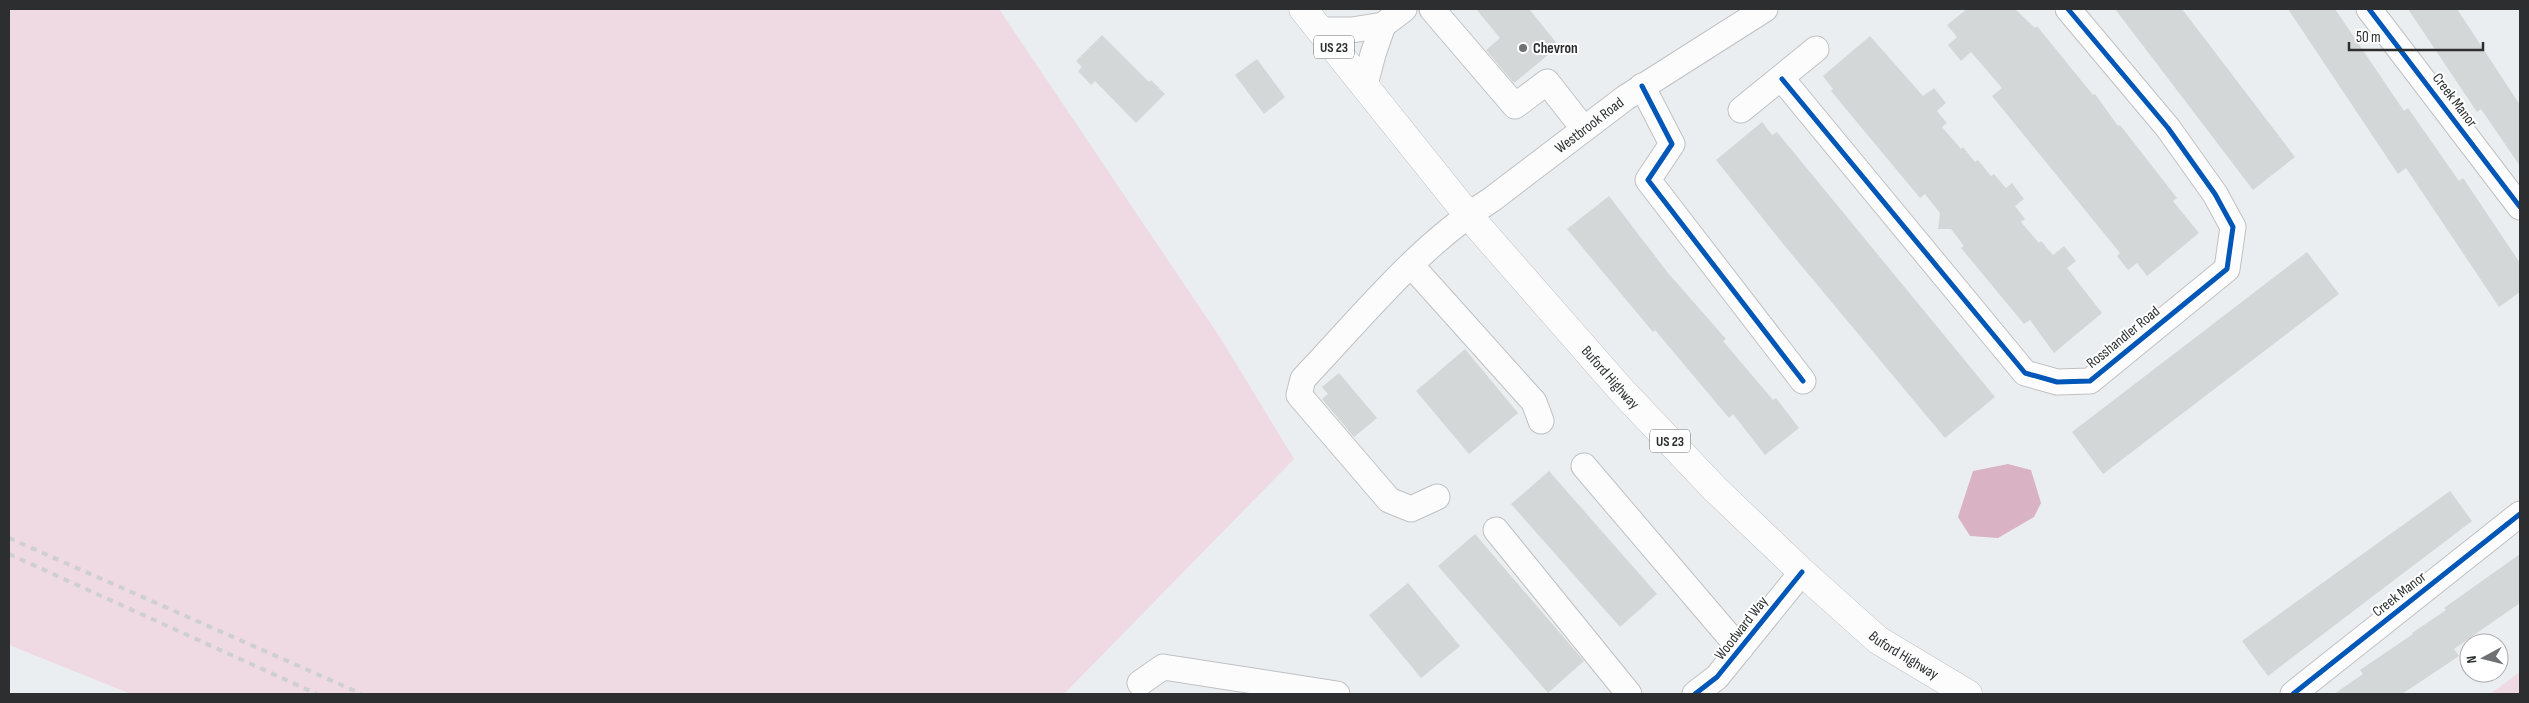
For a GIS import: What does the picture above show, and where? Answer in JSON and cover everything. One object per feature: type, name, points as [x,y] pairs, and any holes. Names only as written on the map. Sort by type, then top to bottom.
[{"type":"main road","name":"Buford Highway","points":[[1303,9],[1468,214],[1623,392],[1715,489],[1802,572],[1878,640],[1968,694]]},
{"type":"street","points":[[1320,30],[1352,30],[1384,25],[1404,9]]},
{"type":"street","points":[[1432,9],[1515,106],[1547,82],[1583,128]]},
{"type":"street","name":"Westbrook Road","points":[[1437,497],[1411,509],[1389,500],[1299,395],[1303,379],[1411,265],[1468,214],[1492,200],[1583,128],[1642,86],[1765,9]]},
{"type":"street","name":"Rosshandler Road","points":[[1782,79],[2025,373],[2057,382],[2090,380],[2227,268],[2233,227],[2214,194],[2168,128],[2068,9]]},
{"type":"street","name":"Creek Manor","points":[[2369,9],[2520,207]]},
{"type":"street","points":[[1365,85],[1373,54],[1384,25]]},
{"type":"street","points":[[1741,110],[1782,79],[1816,49]]},
{"type":"street","points":[[1642,86],[1672,144],[1648,180],[1803,381]]},
{"type":"street","points":[[1411,265],[1534,402],[1541,421]]},
{"type":"street","points":[[1584,466],[1740,649]]},
{"type":"street","name":"Creek Manor","points":[[2293,694],[2520,514]]},
{"type":"street","points":[[1496,530],[1629,694]]},
{"type":"street","name":"Woodward Way","points":[[1695,694],[1717,677],[1802,572]]},
{"type":"street","points":[[1140,683],[1163,667],[1338,694]]},
{"type":"shaded area","points":[[9,9],[999,9],[1221,339],[1294,459],[1064,694],[131,694],[9,645]]},
{"type":"shaded area","points":[[2008,464],[2031,470],[2041,503],[2034,517],[1998,538],[1970,536],[1958,517],[1973,471]]},
{"type":"shaded area","points":[[2520,672],[2520,694],[2490,694],[2505,683],[2509,683],[2509,680]]},
{"type":"building","points":[[1476,9],[1529,9],[1559,46],[1514,83],[1486,50],[1500,38]]},
{"type":"building","points":[[1967,9],[2015,9],[2035,28],[2037,26],[2093,95],[2095,94],[2118,126],[2120,125],[2177,198],[2173,201],[2199,233],[2147,276],[2137,263],[2128,270],[2117,256],[2120,253],[1992,96],[2002,88],[1971,52],[1961,61],[1948,45],[1957,37],[1947,25]]},
{"type":"building","points":[[2115,9],[2182,9],[2295,157],[2253,190]]},
{"type":"building","points":[[2288,9],[2335,9],[2404,111],[2408,108],[2459,181],[2463,178],[2520,263],[2520,292],[2499,307],[2406,168],[2398,174]]},
{"type":"building","points":[[2408,9],[2457,9],[2520,105],[2520,166],[2481,109],[2477,112]]},
{"type":"building","points":[[1102,35],[1149,82],[1151,80],[1165,94],[1136,123],[1095,81],[1091,85],[1078,71],[1082,67],[1076,61]]},
{"type":"building","points":[[1870,36],[1923,96],[1934,88],[1946,103],[1937,111],[1947,123],[1942,127],[1961,149],[1963,147],[1975,162],[1978,160],[1991,176],[1994,174],[2006,188],[2012,183],[2024,199],[2015,206],[2025,219],[2021,222],[2039,243],[2041,241],[2053,255],[2064,246],[2076,261],[2067,268],[2102,313],[2054,353],[2030,320],[2024,324],[1961,248],[1964,246],[1951,229],[1938,229],[1940,213],[1925,194],[1920,198],[1831,91],[1833,89],[1823,76]]},
{"type":"building","points":[[1257,59],[1285,97],[1264,114],[1235,75]]},
{"type":"building","points":[[1762,122],[1772,135],[1777,132],[1995,397],[1945,438],[1784,245],[1716,160]]},
{"type":"building","points":[[1609,196],[1668,273],[1726,339],[1723,341],[1773,400],[1776,398],[1799,428],[1765,455],[1733,414],[1729,418],[1655,330],[1653,332],[1567,229]]},
{"type":"building","points":[[2307,252],[2339,294],[2103,474],[2072,432]]},
{"type":"building","points":[[1465,349],[1518,413],[1469,454],[1416,391]]},
{"type":"building","points":[[1339,373],[1377,418],[1354,437],[1322,399],[1328,394],[1322,387]]},
{"type":"building","points":[[1549,471],[1657,594],[1620,627],[1511,504]]},
{"type":"building","points":[[2450,491],[2472,521],[2268,676],[2242,641]]},
{"type":"building","points":[[1475,534],[1584,661],[1548,693],[1438,566]]},
{"type":"building","points":[[2520,554],[2520,603],[2477,633],[2459,633],[2459,646],[2454,649],[2459,656],[2402,694],[2334,694],[2363,674],[2360,670],[2446,610],[2444,608]]},
{"type":"building","points":[[1408,583],[1460,646],[1421,678],[1369,615]]},
{"type":"railway","points":[[9,538],[362,694]]},
{"type":"railway","points":[[9,554],[317,694]]},
{"type":"cycle path","points":[[1782,79],[2025,373],[2057,382],[2090,381],[2227,269],[2233,227],[2215,194],[2168,128],[2068,9]]},
{"type":"cycle path","points":[[2369,9],[2520,207]]},
{"type":"cycle path","points":[[1642,86],[1672,144],[1648,180],[1803,381]]},
{"type":"cycle path","points":[[2293,694],[2520,514]]},
{"type":"cycle path","points":[[1695,694],[1717,677],[1802,572]]},
{"type":"place","name":"Chevron","points":[[1523,48]]}]
